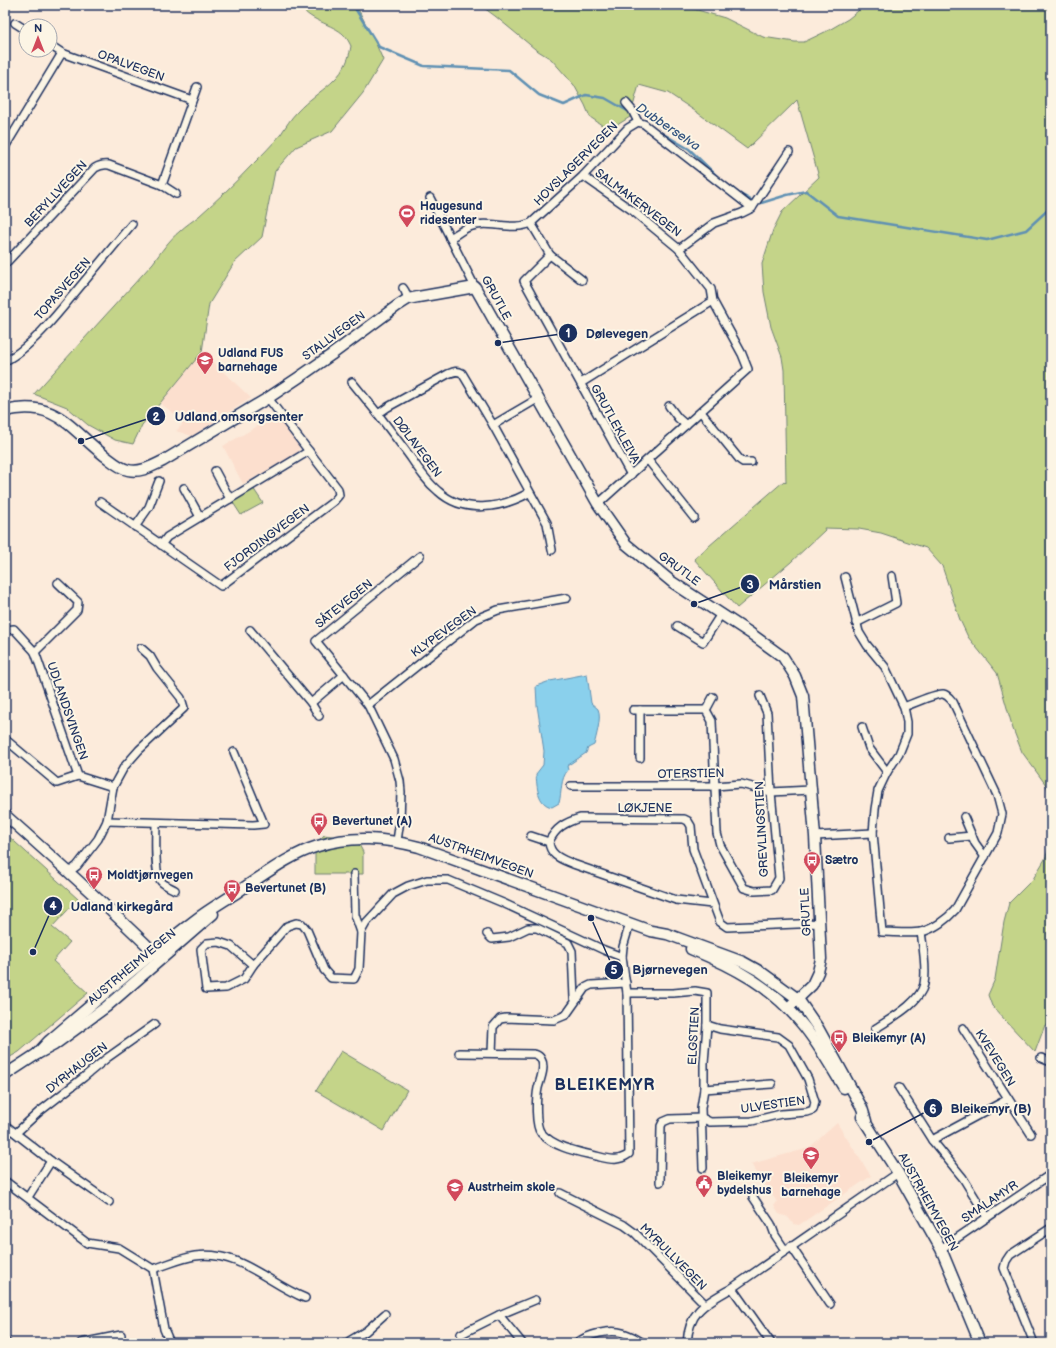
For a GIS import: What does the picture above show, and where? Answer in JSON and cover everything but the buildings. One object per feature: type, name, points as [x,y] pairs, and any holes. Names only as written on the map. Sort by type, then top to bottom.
[{"type":"street","name":"OPALVEGEN","points":[[58,50],[192,100]]},
{"type":"street","points":[[5,147],[62,53]]},
{"type":"street","points":[[162,185],[197,87]]},
{"type":"street","points":[[626,102],[638,122],[644,124],[752,208],[789,152]]},
{"type":"street","name":"HOVSLAGERVEGEN","points":[[450,238],[468,227],[480,224],[523,226],[531,223],[583,176],[628,128],[638,122]]},
{"type":"street","name":"BERYLLVEGEN","points":[[5,264],[94,168],[99,165],[109,165],[162,185],[176,194]]},
{"type":"street","name":"SALMAKERVEGEN","points":[[583,176],[633,211],[679,249],[711,289],[713,301],[742,354],[748,369],[701,412]]},
{"type":"street","name":"GRUTLE","points":[[430,198],[474,287],[539,398],[598,504],[626,544],[672,582],[783,656],[795,676],[803,696],[815,836],[821,958],[818,972],[812,985],[788,1008]]},
{"type":"street","name":"SALMAKERVEGEN","points":[[679,249],[714,223],[752,208]]},
{"type":"street","name":"HOVSLAGERVEGEN","points":[[531,223],[550,255],[582,280]]},
{"type":"street","name":"TOPASVEGEN","points":[[5,361],[26,346],[49,324],[132,224]]},
{"type":"street","name":"GRUTLEKLEIVA","points":[[550,255],[524,281],[631,475]]},
{"type":"street","name":"STALLVEGEN","points":[[6,408],[30,408],[49,412],[69,424],[97,450],[118,466],[128,470],[146,469],[163,461],[268,398],[331,355],[397,306],[408,300],[474,287]]},
{"type":"street","points":[[403,288],[408,300]]},
{"type":"street","name":"GRUTLEKLEIVA","points":[[581,382],[713,301]]},
{"type":"street","name":"DØLAVEGEN","points":[[378,414],[448,374],[454,371],[459,371],[464,375],[493,425],[529,493],[547,523],[552,550]]},
{"type":"street","name":"DØLAVEGEN","points":[[352,382],[427,480],[438,492],[447,498],[458,504],[481,507],[501,504],[518,499],[529,493]]},
{"type":"street","name":"FJORDINGVEGEN","points":[[100,502],[221,586],[339,496],[338,489],[268,398]]},
{"type":"street","points":[[493,425],[539,398]]},
{"type":"street","points":[[669,406],[678,418],[686,425]]},
{"type":"street","points":[[598,504],[701,412],[740,460],[743,462],[751,462]]},
{"type":"street","points":[[161,545],[167,537],[309,451]]},
{"type":"street","points":[[648,460],[694,518]]},
{"type":"street","points":[[215,471],[230,499]]},
{"type":"street","points":[[135,527],[149,507],[159,481]]},
{"type":"street","points":[[184,488],[200,517]]},
{"type":"street","name":"SÅTEVEGEN","points":[[397,842],[400,820],[400,781],[394,759],[368,705],[316,641],[420,556]]},
{"type":"street","points":[[856,623],[896,603],[892,576]]},
{"type":"street","points":[[845,577],[859,632],[867,645],[885,667],[904,707],[907,722],[907,734],[878,791],[875,809],[873,833],[882,932],[921,932],[941,923],[955,910],[998,833],[1002,814],[997,795],[953,702],[949,697],[942,694],[936,695],[904,707]]},
{"type":"street","name":"UDLANDSVINGEN","points":[[35,652],[77,610],[78,602],[58,583]]},
{"type":"street","name":"KLYPEVEGEN","points":[[368,705],[476,619],[498,610],[568,598]]},
{"type":"street","points":[[677,626],[703,642],[721,614]]},
{"type":"street","name":"UDLANDSVINGEN","points":[[5,630],[14,629],[35,652],[78,776]]},
{"type":"street","points":[[250,630],[311,703],[319,716]]},
{"type":"street","points":[[69,872],[77,866],[98,840],[107,821],[113,787],[124,767],[139,750],[184,708],[181,698],[157,668],[150,656],[141,648]]},
{"type":"street","points":[[311,703],[344,675]]},
{"type":"street","name":"GREVLINGSTIEN","points":[[706,710],[712,721],[716,822],[720,845],[744,888],[754,891],[772,890],[778,878],[771,792],[767,713],[760,696]]},
{"type":"street","points":[[640,758],[637,710],[706,710],[713,697]]},
{"type":"street","points":[[862,727],[869,748],[887,772]]},
{"type":"street","name":"UDLANDSVINGEN","points":[[5,739],[57,783],[78,776],[113,787]]},
{"type":"street","points":[[107,821],[264,824],[234,752]]},
{"type":"street","name":"OTERSTIEN","points":[[571,786],[715,786],[741,784],[771,792],[811,790]]},
{"type":"street","points":[[5,815],[69,872],[158,956]]},
{"type":"street","points":[[964,817],[980,852],[985,857]]},
{"type":"street","name":"LØKJENE","points":[[549,842],[551,836],[563,824],[580,818],[684,819],[688,821],[691,826],[692,849],[720,922],[727,927],[820,923]]},
{"type":"street","points":[[156,823],[158,878],[162,883],[175,890]]},
{"type":"street","points":[[815,836],[873,833]]},
{"type":"street","points":[[531,836],[549,842],[552,852],[557,857],[573,864],[676,900],[691,903],[712,904]]},
{"type":"street","points":[[948,838],[972,836]]},
{"type":"street","name":"AUSTRHEIMVEGEN","points":[[5,1075],[37,1054],[54,1045],[106,1007],[158,956],[238,892],[284,862],[316,846],[333,842],[365,839],[397,842],[419,847],[651,931],[665,939],[708,956],[743,973],[767,989],[803,1024],[898,1173],[941,1249],[980,1343]]},
{"type":"street","points":[[253,966],[230,946],[219,942],[206,943],[200,949],[206,989],[226,988],[244,979],[253,966],[287,926],[296,923],[302,924],[307,930],[327,973],[331,978],[354,979],[359,969],[361,932],[355,915],[354,874]]},
{"type":"street","points":[[361,932],[366,923],[394,894],[408,886],[427,880],[448,880],[604,950],[622,956]]},
{"type":"street","points":[[459,1053],[534,1054],[539,1056],[542,1060],[543,1066],[538,1090],[537,1123],[540,1132],[562,1147],[610,1160],[622,1159],[629,1154],[627,993],[622,956],[630,923]]},
{"type":"street","points":[[487,934],[492,939],[509,937],[528,928],[537,928],[568,943],[572,951],[574,998],[576,1000]]},
{"type":"street","name":"AUSTRHEIMVEGEN","points":[[651,931],[667,934],[743,962],[778,983],[798,999],[818,1028],[862,1108],[866,1121]]},
{"type":"street","points":[[875,1029],[914,1000],[920,994],[924,986],[921,932]]},
{"type":"street","points":[[492,1053],[493,1026],[500,1019],[554,1020],[566,1015],[585,988],[591,985],[626,983]]},
{"type":"street","name":"ELGSTIEN","points":[[627,993],[673,993],[696,991],[707,993],[704,1088],[701,1108],[703,1168]]},
{"type":"street","name":"DYRHAUGEN","points":[[16,1133],[39,1112],[107,1058],[155,1024]]},
{"type":"street","name":"ULVESTIEN","points":[[660,1182],[663,1122],[670,1119],[702,1118],[710,1122],[752,1121],[781,1114],[814,1110],[816,1102],[808,1079],[789,1045],[778,1037],[720,1030],[707,1025]]},
{"type":"street","name":"KVEVEGEN","points":[[963,1028],[1031,1134]]},
{"type":"street","points":[[1041,1058],[1051,1062]]},
{"type":"street","points":[[704,1088],[772,1084]]},
{"type":"street","points":[[899,1088],[932,1140],[963,1178],[987,1217]]},
{"type":"street","name":"KVEVEGEN","points":[[932,1140],[1008,1099]]},
{"type":"street","points":[[5,1125],[51,1161],[109,1202]]},
{"type":"street","points":[[28,1197],[51,1161]]},
{"type":"street","name":"MYRULLVEGEN","points":[[687,1343],[690,1324],[695,1314],[705,1304],[732,1288],[898,1173]]},
{"type":"street","name":"SMALAMYR","points":[[941,1249],[1051,1174]]},
{"type":"street","points":[[5,1180],[87,1243],[119,1248],[153,1270],[164,1330],[170,1343]]},
{"type":"street","name":"MYRULLVEGEN","points":[[560,1193],[624,1225],[635,1233],[705,1304]]},
{"type":"street","points":[[753,1197],[771,1224],[775,1234],[788,1248],[830,1304]]},
{"type":"street","points":[[1034,1343],[1004,1268],[1010,1255],[1051,1228]]},
{"type":"street","points":[[153,1270],[194,1256],[223,1256],[244,1264],[293,1294],[306,1298]]},
{"type":"street","points":[[732,1288],[771,1343]]},
{"type":"street","points":[[461,1334],[499,1315],[535,1300]]},
{"type":"street","points":[[346,1343],[366,1331],[385,1314]]},
{"type":"street","points":[[499,1315],[522,1343]]},
{"type":"street","points":[[577,1343],[593,1335],[609,1332],[622,1332],[643,1343]]},
{"type":"street","points":[[84,1343],[121,1335]]},
{"type":"shaded area","name":"Udland FUS barnehage","points":[[202,352],[251,398],[192,436],[176,431],[182,425],[180,418],[160,403]]},
{"type":"shaded area","points":[[277,415],[300,444],[298,453],[243,484],[223,446]]},
{"type":"shaded area","name":"Bleikemyr barnehage","points":[[837,1123],[871,1176],[799,1225],[793,1224],[788,1217],[779,1214],[774,1206],[777,1202],[751,1164],[809,1148]]},
{"type":"green space","points":[[301,5],[356,5],[383,60],[363,93],[332,131],[296,147],[275,171],[262,237],[234,263],[209,304],[202,352],[142,425],[133,444],[115,440],[88,425],[67,407],[34,394],[153,263],[172,238],[206,210],[239,178],[278,138],[297,112],[330,84],[344,68],[351,46],[347,39],[339,31],[308,14]]},
{"type":"green space","points":[[480,5],[680,5],[725,18],[763,37],[804,42],[848,19],[863,5],[1051,5],[1051,797],[1046,785],[1022,752],[1013,729],[997,673],[968,637],[960,620],[942,566],[926,548],[881,533],[859,529],[824,528],[825,530],[791,562],[737,608],[694,559],[784,481],[786,483],[784,370],[782,357],[771,327],[764,292],[762,264],[773,230],[782,212],[819,177],[797,100],[747,149],[668,93],[639,85],[630,117],[609,130],[590,117],[574,85],[551,59],[535,49]]},
{"type":"green space","points":[[253,488],[263,503],[241,515],[232,501]]},
{"type":"green space","points":[[5,833],[78,899],[52,927],[70,942],[53,961],[88,993],[19,1052],[5,1060]]},
{"type":"green space","points":[[324,835],[356,839],[363,852],[363,874],[315,874],[315,845]]},
{"type":"green space","points":[[1051,842],[1051,1026],[1045,1025],[1035,1052],[992,1006],[988,995],[995,979],[1004,922],[1009,903],[1033,879],[1045,859]]},
{"type":"green space","points":[[341,1051],[407,1090],[384,1131],[316,1091]]},
{"type":"water","points":[[587,674],[591,703],[598,709],[599,713],[594,745],[588,748],[586,753],[567,766],[568,770],[562,781],[559,803],[552,807],[543,802],[539,794],[537,784],[536,774],[543,765],[544,751],[537,705],[536,686],[550,681]]},
{"type":"waterway","name":"Dubberselva","points":[[353,5],[379,47],[424,66],[509,70],[539,95],[564,105],[586,95],[605,98],[631,113]]},
{"type":"waterway","name":"Dubberselva","points":[[655,129],[689,149],[719,178]]},
{"type":"waterway","name":"Dubberselva","points":[[735,191],[758,204],[806,191],[838,216],[987,240],[1026,230],[1051,207]]},
{"type":"place","name":"Haugesund ridesenter","points":[[407,228]]},
{"type":"place","name":"Dølevegen","points":[[498,343]]},
{"type":"place","name":"Udland FUS barnehage","points":[[205,375]]},
{"type":"place","name":"Udland omsorgsenter","points":[[81,441]]},
{"type":"place","name":"Mårstien","points":[[694,604]]},
{"type":"place","name":"Bevertunet (A)","points":[[319,836]]},
{"type":"place","name":"Sætro","points":[[812,875]]},
{"type":"place","name":"Moldtjørnvegen","points":[[94,890]]},
{"type":"place","name":"Bevertunet (B)","points":[[232,903]]},
{"type":"place","name":"Bjørnevegen","points":[[591,918]]},
{"type":"place","name":"Udland kirkegård","points":[[33,952]]},
{"type":"place","name":"Bleikemyr (A)","points":[[839,1053]]},
{"type":"place","name":"Bleikemyr (B)","points":[[869,1142]]},
{"type":"place","name":"Bleikemyr barnehage","points":[[811,1170]]},
{"type":"place","name":"Bleikemyr bydelshus","points":[[704,1198]]},
{"type":"place","name":"Austrheim skole","points":[[455,1202]]},
{"type":"district","name":"BLEIKEMYR","points":[[605,1085]]}]
